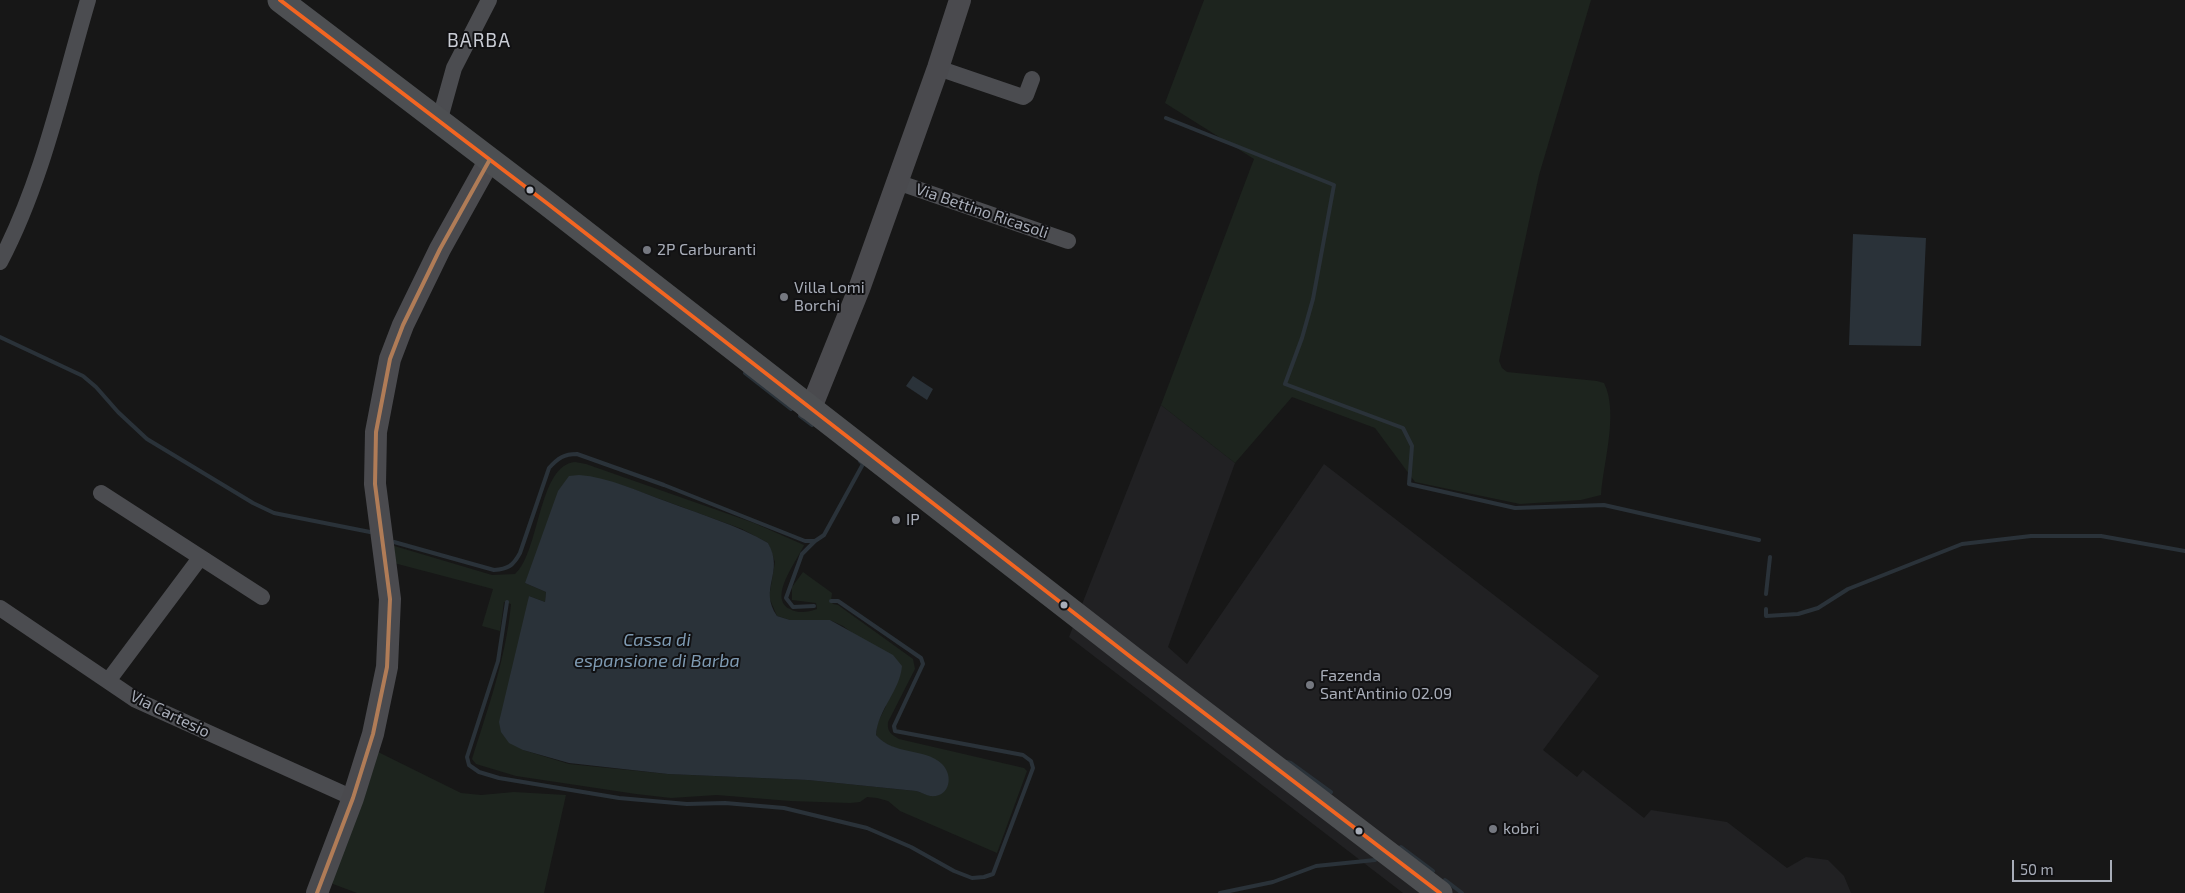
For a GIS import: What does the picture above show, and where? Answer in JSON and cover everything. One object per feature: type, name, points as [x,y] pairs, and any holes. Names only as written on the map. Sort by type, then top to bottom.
[{"type":"main road","points":[[280,0],[625,264],[807,408],[1440,893]]},
{"type":"street","points":[[0,262],[33,186],[52,128],[88,0]]},
{"type":"street","points":[[439,122],[454,68],[489,0]]},
{"type":"street","name":"Via Bettino Ricasoli","points":[[807,408],[813,403],[852,308],[938,68],[960,0]]},
{"type":"street","points":[[938,68],[1024,96],[1032,79]]},
{"type":"street","points":[[317,893],[353,798],[373,734],[387,667],[390,599],[375,484],[376,432],[390,359],[403,325],[440,249],[489,161]]},
{"type":"street","name":"Via Bettino Ricasoli","points":[[897,182],[1068,240]]},
{"type":"street","points":[[101,493],[262,596]]},
{"type":"street","points":[[108,681],[200,558]]},
{"type":"street","name":"Via Cartesio","points":[[0,608],[136,700],[353,798]]},
{"type":"shaded area","points":[[1204,0],[1591,0],[1539,175],[1499,361],[1502,368],[1507,372],[1604,383],[1608,395],[1610,423],[1601,495],[1581,500],[1520,504],[1415,482],[1375,428],[1292,397],[1235,463],[1161,405],[1254,159],[1165,103]]},
{"type":"shaded area","points":[[1161,405],[1235,463],[1168,647],[1187,664],[1324,464],[1599,676],[1543,750],[1577,777],[1583,770],[1644,818],[1651,810],[1727,822],[1787,868],[1806,857],[1828,860],[1844,876],[1851,893],[1403,893],[1069,637]]},
{"type":"shaded area","points":[[575,462],[586,464],[754,523],[804,545],[786,578],[782,596],[784,604],[796,612],[807,612],[817,609],[816,603],[792,600],[792,587],[803,572],[832,593],[831,601],[833,604],[838,605],[913,659],[915,669],[888,722],[888,728],[892,734],[899,739],[1024,768],[1027,771],[997,853],[900,811],[888,801],[877,798],[867,797],[860,802],[850,803],[790,801],[717,795],[671,798],[516,776],[476,764],[472,759],[501,663],[511,604],[504,602],[500,631],[482,626],[493,589],[390,562],[391,545],[492,575],[515,574],[530,548],[546,493],[554,478],[563,467]],"holes":[[[619,484],[742,529],[768,543],[775,562],[769,597],[777,616],[790,620],[830,620],[843,626],[856,636],[886,706],[877,724],[876,735],[893,747],[926,757],[931,796],[916,791],[808,780],[668,774],[569,764],[523,750],[529,596],[545,602],[546,592],[525,583]]]},
{"type":"shaded area","points":[[374,750],[461,793],[481,795],[514,792],[566,795],[544,893],[357,893],[333,884],[331,880]]},
{"type":"water","points":[[1853,234],[1926,238],[1921,346],[1849,345]]},
{"type":"water","points":[[913,376],[933,389],[927,400],[906,386]]},
{"type":"water","name":"Cassa di espansione di Barba","points":[[569,476],[590,476],[624,486],[732,526],[768,543],[774,563],[770,597],[777,616],[790,620],[830,620],[893,655],[902,666],[897,684],[881,717],[876,735],[883,742],[891,746],[927,755],[942,764],[946,769],[949,780],[946,790],[937,796],[930,796],[916,791],[808,780],[668,774],[569,763],[523,750],[509,743],[501,732],[499,722],[529,596],[545,602],[546,592],[525,583],[558,491]]},
{"type":"waterway","points":[[1166,118],[1334,185],[1313,299],[1302,338],[1285,384],[1403,428],[1412,446],[1409,484],[1515,508],[1604,505],[1759,540]]},
{"type":"waterway","points":[[0,337],[83,376],[147,439],[253,503],[274,513],[370,532]]},
{"type":"waterway","points":[[745,373],[791,409]]},
{"type":"waterway","points":[[800,416],[812,425]]},
{"type":"waterway","points":[[394,542],[494,570],[507,568],[520,553],[549,468],[562,457],[577,454],[664,485],[805,541],[815,541],[824,535],[863,464],[860,461]]},
{"type":"waterway","points":[[1766,609],[1766,616],[1798,614],[1818,608],[1848,589],[1962,544],[2031,536],[2101,536],[2185,551]]},
{"type":"waterway","points":[[814,606],[793,607],[786,598],[802,554],[815,541]]},
{"type":"waterway","points":[[1766,594],[1770,557]]},
{"type":"waterway","points":[[507,602],[498,661],[467,757],[469,765],[479,772],[499,778],[619,798],[687,804],[725,803],[784,808],[867,828],[911,847],[954,871],[972,878],[993,874],[1033,768],[1031,761],[1023,755],[895,731],[894,726],[923,664],[921,658],[838,601],[831,601]]},
{"type":"waterway","points":[[1287,762],[1331,792]]},
{"type":"waterway","points":[[1401,847],[1433,871]]},
{"type":"waterway","points":[[1220,893],[1273,882],[1316,866],[1375,860]]},
{"type":"waterway","points":[[1445,880],[1462,893]]},
{"type":"transit line","points":[[280,0],[548,204],[1132,658],[1440,893]]},
{"type":"transit line","points":[[317,893],[353,798],[373,734],[387,667],[390,599],[375,484],[376,432],[390,359],[403,325],[440,249],[489,161]]},
{"type":"place","name":"2P Carburanti","points":[[647,250]]},
{"type":"place","name":"Villa Lomi Borchi","points":[[784,297]]},
{"type":"place","name":"IP","points":[[896,520]]},
{"type":"place","name":"Fazenda Sant'Antinio 02.09","points":[[1310,685]]},
{"type":"place","name":"kobri","points":[[1493,829]]},
{"type":"district","name":"BARBA","points":[[479,41]]}]
